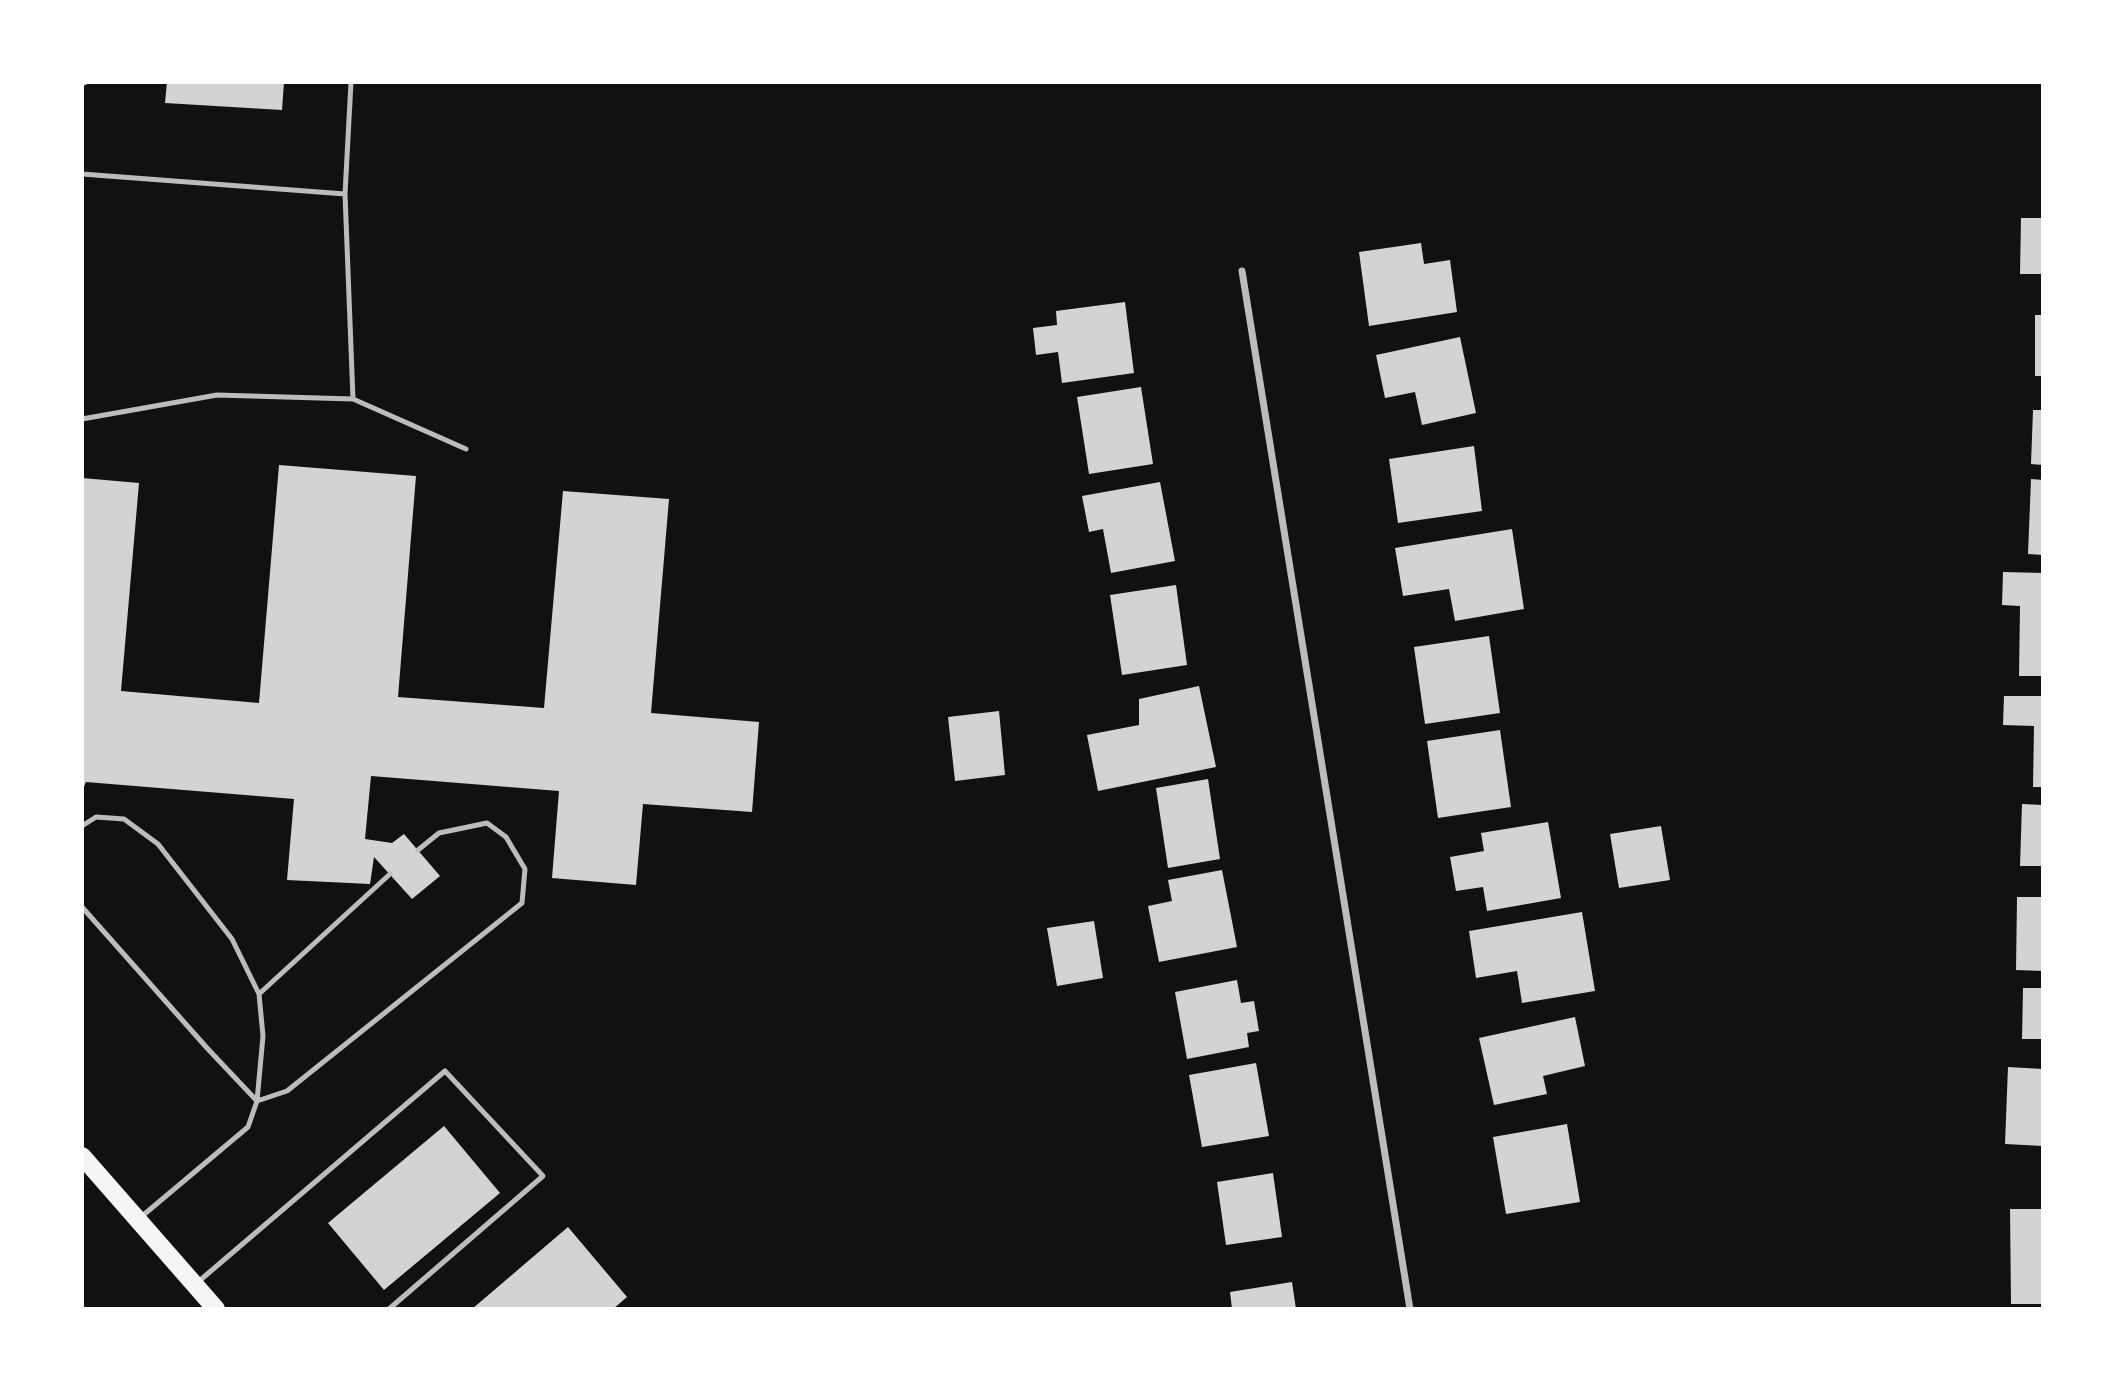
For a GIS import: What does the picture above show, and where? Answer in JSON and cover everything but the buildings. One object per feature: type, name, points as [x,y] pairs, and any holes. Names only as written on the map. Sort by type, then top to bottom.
[{"type":"main road","points":[[82,1156],[216,1309]]},
{"type":"street","points":[[1242,271],[1410,1309]]},
{"type":"lane","points":[[351,82],[345,194],[353,399]]},
{"type":"lane","points":[[82,174],[345,194]]},
{"type":"lane","points":[[82,419],[217,395],[353,399],[466,449]]},
{"type":"lane","points":[[82,826],[96,817],[124,819],[158,844],[232,939],[259,994],[263,1036],[257,1101],[248,1126],[138,1220]]},
{"type":"lane","points":[[257,1101],[286,1091],[522,903],[525,869],[506,837],[487,823],[439,833],[418,850]]},
{"type":"lane","points":[[259,994],[390,874]]},
{"type":"lane","points":[[82,907],[257,1101]]},
{"type":"lane","points":[[195,1285],[445,1071],[543,1176],[389,1309]]}]
